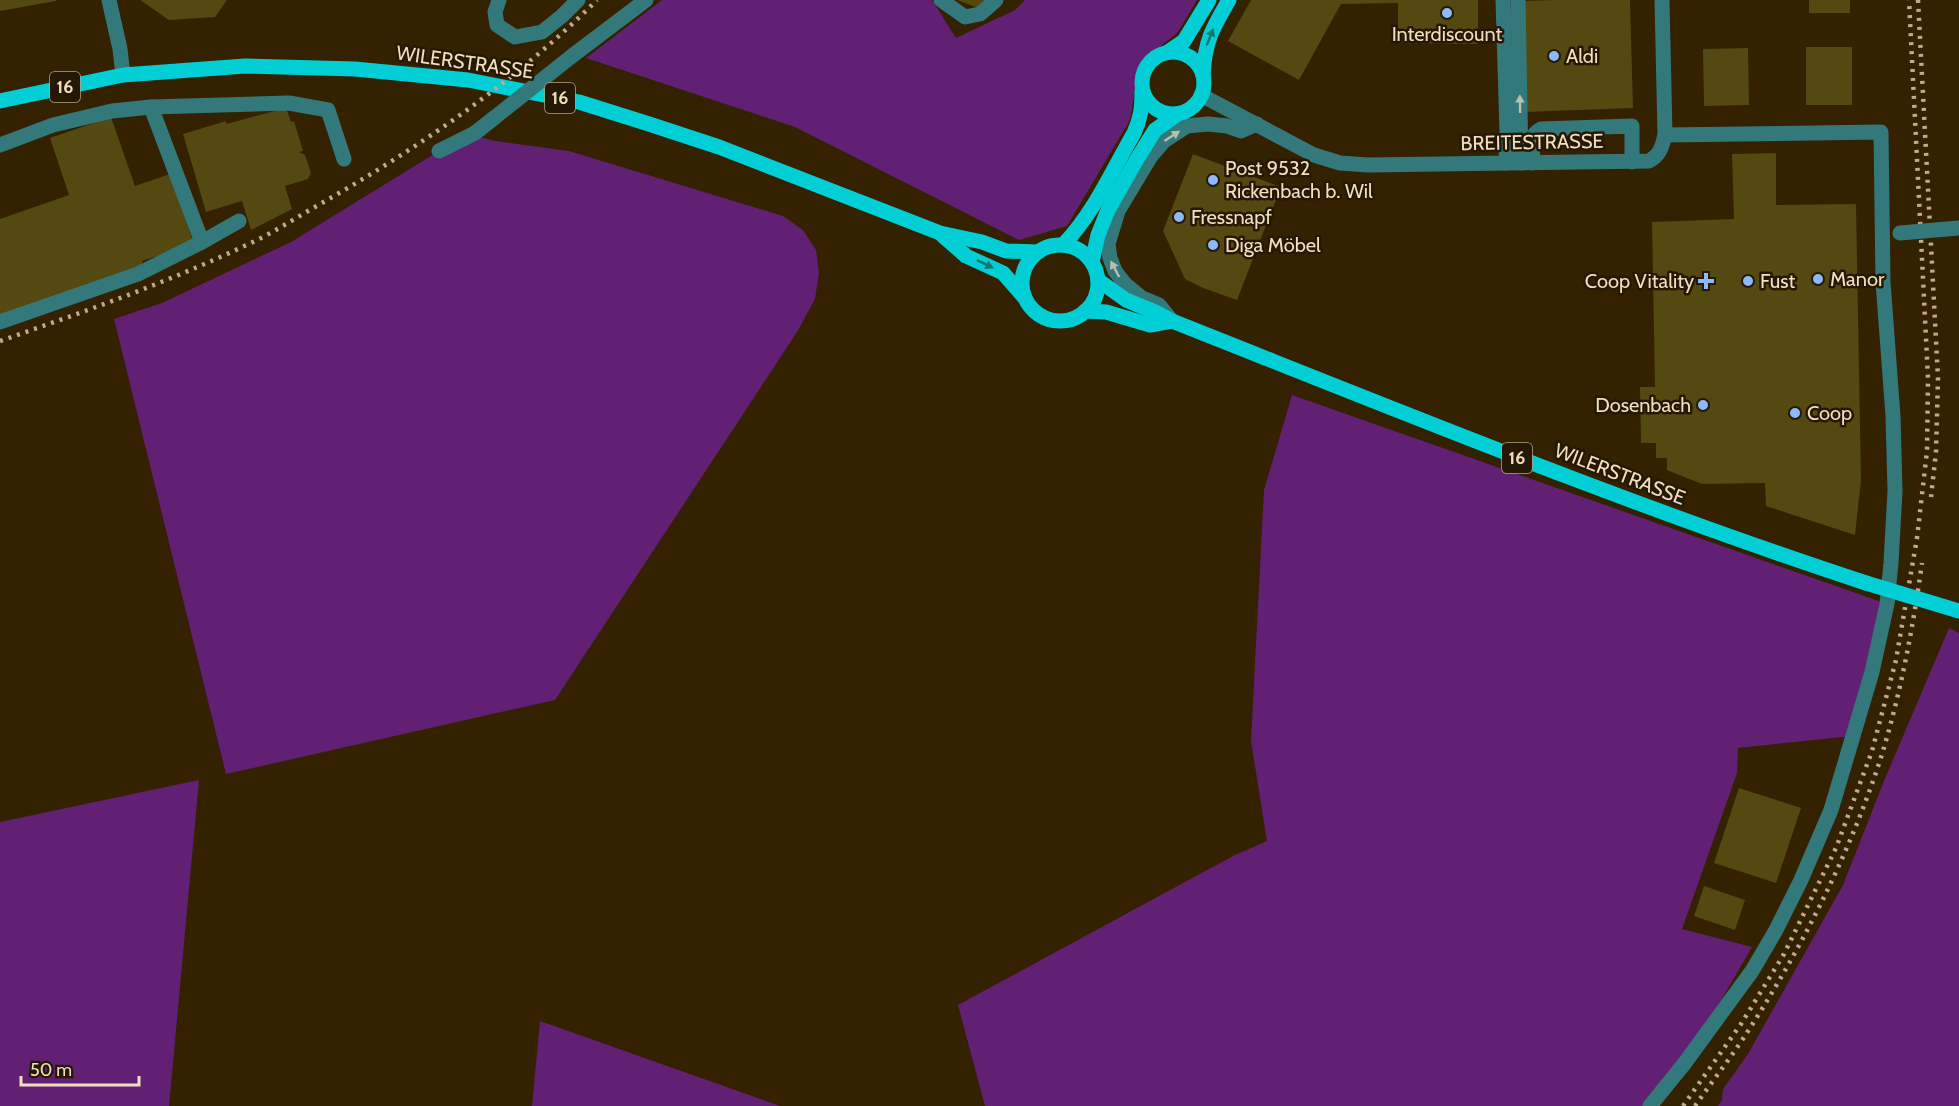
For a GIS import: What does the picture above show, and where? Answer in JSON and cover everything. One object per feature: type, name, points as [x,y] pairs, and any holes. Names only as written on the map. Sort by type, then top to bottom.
[{"type":"main road","points":[[1063,245],[1078,230],[1092,209],[1140,121],[1144,71],[1148,63],[1184,41],[1209,0]]},
{"type":"main road","points":[[1092,262],[1101,227],[1155,130],[1197,103],[1201,95],[1204,52],[1228,0]]},
{"type":"main road","points":[[1168,52],[1178,52],[1193,59],[1200,67],[1203,78]]},
{"type":"main road","name":"WILERSTRASSE","points":[[0,101],[123,75],[245,66],[345,69],[468,80],[579,102],[719,147],[940,233],[982,242],[1006,251],[1038,252]]},
{"type":"main road","points":[[1142,88],[1145,98],[1157,110],[1167,114],[1178,114]]},
{"type":"main road","name":"WILERSTRASSE","points":[[940,233],[966,255],[1003,273],[1026,299]]},
{"type":"main road","points":[[1054,245],[1063,245],[1074,248],[1092,262],[1098,280],[1097,292],[1085,311],[1064,320],[1052,320],[1032,309],[1022,286],[1023,273],[1038,252],[1054,245]]},
{"type":"main road","name":"WILERSTRASSE","points":[[1098,280],[1126,300],[1172,321],[1515,457],[1673,517],[1866,583],[1959,611]]},
{"type":"main road","name":"WILERSTRASSE","points":[[1085,311],[1106,312],[1150,326],[1172,321]]},
{"type":"street","points":[[109,0],[120,49],[123,75]]},
{"type":"street","points":[[499,0],[495,12],[497,25],[515,37],[542,32],[578,0]]},
{"type":"street","points":[[439,151],[475,133],[646,0]]},
{"type":"street","points":[[941,0],[965,18],[980,14],[996,0]]},
{"type":"street","points":[[1503,0],[1507,132],[1520,163]]},
{"type":"street","points":[[1518,0],[1520,163]]},
{"type":"street","points":[[1650,1106],[1684,1064],[1752,971],[1776,930],[1831,810],[1872,672],[1887,604],[1895,491],[1893,416],[1881,235],[1881,132],[1665,135],[1662,0]]},
{"type":"street","name":"BREITESTRASSE","points":[[1201,95],[1314,155],[1340,163],[1368,165],[1648,161],[1656,157],[1665,135]]},
{"type":"street","points":[[0,145],[53,125],[112,111],[151,107],[289,103],[328,110],[344,159]]},
{"type":"street","points":[[151,107],[202,242]]},
{"type":"street","points":[[1172,321],[1159,305],[1142,298],[1125,284],[1115,271],[1108,244],[1118,211],[1151,156],[1164,141],[1179,131],[1187,126],[1208,124],[1227,126],[1241,131],[1257,124]]},
{"type":"street","points":[[1520,163],[1533,135],[1541,129],[1632,126],[1632,162]]},
{"type":"street","points":[[0,322],[138,274],[202,242],[239,220]]},
{"type":"street","points":[[1881,235],[1959,228]]},
{"type":"shaded area","points":[[662,0],[932,0],[956,38],[1015,10],[1025,0],[1197,0],[1178,32],[1139,64],[1130,120],[1067,226],[1019,240],[795,127],[586,58]]},
{"type":"shaded area","points":[[475,133],[495,141],[569,151],[783,216],[803,230],[816,250],[819,273],[815,299],[797,332],[555,700],[226,774],[114,319],[162,303],[291,242],[439,151]]},
{"type":"shaded area","points":[[1292,395],[1887,604],[1852,736],[1738,748],[1737,773],[1682,929],[1752,947],[1684,1064],[1650,1106],[985,1106],[958,1005],[1233,856],[1267,841],[1251,741],[1264,490]]},
{"type":"shaded area","points":[[1949,628],[1959,633],[1959,1106],[1718,1106],[1722,1100],[1723,1089],[1748,1054],[1843,885]]},
{"type":"shaded area","points":[[199,780],[169,1106],[0,1106],[0,822]]},
{"type":"shaded area","points":[[540,1021],[780,1106],[532,1106]]},
{"type":"building","points":[[0,0],[56,0],[56,1],[0,11]]},
{"type":"building","points":[[140,0],[227,0],[215,17],[169,20]]},
{"type":"building","points":[[957,0],[985,0],[981,9]]},
{"type":"building","points":[[1251,0],[1478,0],[1478,44],[1398,43],[1398,3],[1341,4],[1299,80],[1228,41]]},
{"type":"building","points":[[1630,0],[1633,108],[1525,112],[1521,1]]},
{"type":"building","points":[[1809,0],[1850,0],[1850,13],[1809,13]]},
{"type":"building","points":[[1806,47],[1852,47],[1852,105],[1806,105]]},
{"type":"building","points":[[1748,48],[1749,105],[1704,106],[1703,49]]},
{"type":"building","points":[[286,108],[291,122],[294,121],[303,151],[299,152],[305,155],[311,173],[308,179],[285,186],[292,209],[251,230],[242,201],[206,212],[183,134],[226,121],[226,124]]},
{"type":"building","points":[[111,117],[135,186],[170,174],[194,244],[142,261],[144,267],[0,316],[0,219],[69,195],[50,138]]},
{"type":"building","points":[[1776,153],[1776,205],[1856,204],[1861,480],[1855,535],[1766,506],[1765,483],[1702,484],[1667,470],[1667,458],[1656,458],[1656,443],[1641,443],[1640,387],[1655,387],[1652,222],[1734,219],[1732,154]]},
{"type":"building","points":[[1193,154],[1281,187],[1237,300],[1185,279],[1163,231]]},
{"type":"building","points":[[1739,788],[1801,808],[1776,883],[1714,863]]},
{"type":"building","points":[[1704,886],[1745,900],[1735,930],[1694,916]]},
{"type":"railway","points":[[0,341],[162,282],[226,255],[281,227],[394,160],[466,111],[534,58],[597,0]]},
{"type":"railway","points":[[1683,1106],[1741,1024],[1784,954],[1836,848],[1872,751],[1896,660],[1917,538],[1927,451],[1928,378],[1909,0]]},
{"type":"railway","points":[[1918,0],[1938,378],[1936,452],[1931,497]]},
{"type":"railway","points":[[1695,1106],[1743,1038],[1789,963],[1825,895],[1856,825],[1882,754],[1895,707],[1922,563]]},
{"type":"place","name":"Interdiscount","points":[[1447,13]]},
{"type":"place","name":"Aldi","points":[[1554,56]]},
{"type":"place","name":"Post 9532 Rickenbach b. Wil","points":[[1213,180]]},
{"type":"place","name":"Fressnapf","points":[[1179,217]]},
{"type":"place","name":"Diga Möbel","points":[[1213,245]]},
{"type":"place","name":"Manor","points":[[1818,279]]},
{"type":"place","name":"Coop Vitality","points":[[1706,281]]},
{"type":"place","name":"Fust","points":[[1748,281]]},
{"type":"place","name":"Dosenbach","points":[[1703,405]]},
{"type":"place","name":"Coop","points":[[1795,413]]}]
